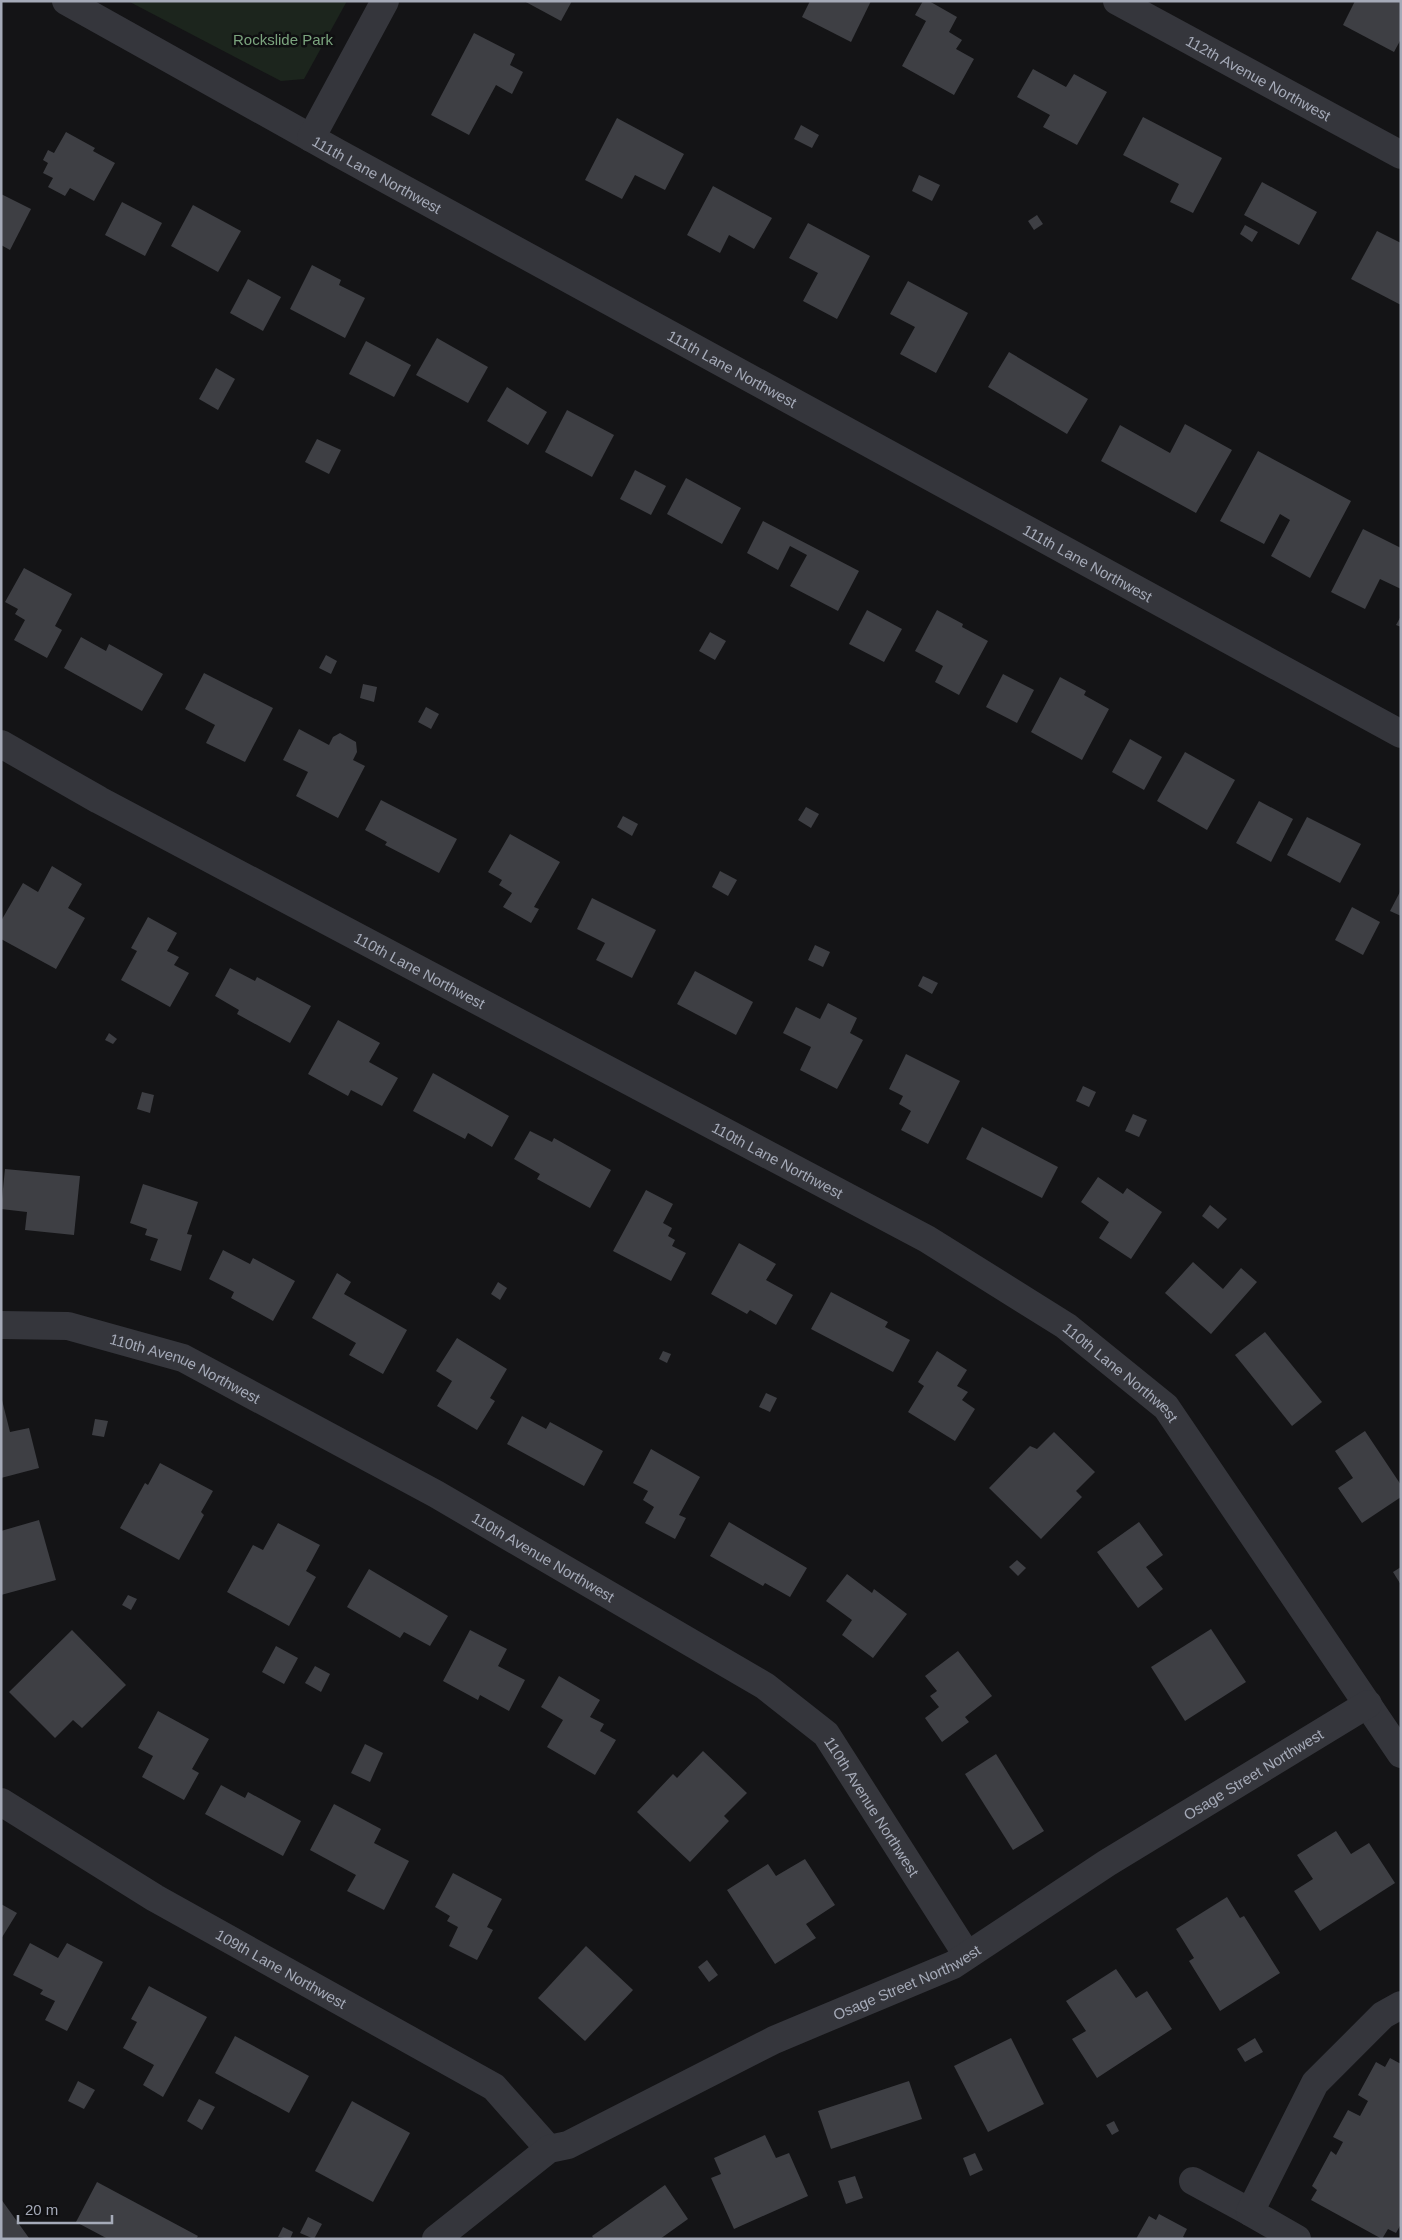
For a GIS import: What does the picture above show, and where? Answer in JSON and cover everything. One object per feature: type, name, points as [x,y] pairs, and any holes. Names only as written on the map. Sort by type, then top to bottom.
[{"type":"street","name":"111th Lane Northwest","points":[[66,1],[311,138],[1401,734]]},
{"type":"street","points":[[311,138],[385,1]]},
{"type":"street","name":"112th Avenue Northwest","points":[[1117,1],[1401,155]]},
{"type":"street","name":"110th Lane Northwest","points":[[1,744],[99,800],[927,1239],[1066,1326],[1166,1407],[1401,1754]]},
{"type":"street","name":"110th Avenue Northwest","points":[[1,1325],[68,1326],[183,1358],[436,1494],[765,1686],[826,1734],[967,1955]]},
{"type":"street","name":"Osage Street Northwest","points":[[436,2239],[549,2149],[568,2145],[774,2040],[953,1965],[1107,1863],[1368,1704]]},
{"type":"street","name":"109th Lane Northwest","points":[[1,1802],[155,1898],[494,2087],[549,2149]]},
{"type":"street","points":[[1250,2212],[1315,2083],[1383,2015],[1401,2005]]},
{"type":"street","points":[[1193,2181],[1297,2239]]},
{"type":"green space","name":"Rockslide Park","points":[[128,1],[347,1],[304,79],[281,81]]},
{"type":"building","points":[[524,1],[572,1],[561,21]]},
{"type":"building","points":[[810,1],[871,1],[851,42],[802,17]]},
{"type":"building","points":[[923,1],[929,1],[957,17],[949,32],[962,40],[956,49],[974,59],[954,95],[902,66],[926,21],[915,15]]},
{"type":"building","points":[[1355,1],[1401,1],[1401,39],[1394,52],[1343,25]]},
{"type":"building","points":[[474,33],[515,54],[510,65],[523,72],[512,94],[496,85],[469,135],[431,115]]},
{"type":"building","points":[[1033,69],[1066,87],[1074,74],[1107,92],[1077,145],[1043,127],[1050,115],[1017,97]]},
{"type":"building","points":[[1143,117],[1222,158],[1193,213],[1170,202],[1179,184],[1123,155]]},
{"type":"building","points":[[617,118],[684,154],[665,190],[635,175],[622,199],[585,180]]},
{"type":"building","points":[[801,125],[819,135],[812,148],[794,139]]},
{"type":"building","points":[[66,132],[95,148],[93,151],[115,163],[94,201],[70,188],[65,196],[48,187],[53,178],[43,173],[48,163],[43,160],[48,150],[54,153]]},
{"type":"building","points":[[919,175],[940,185],[932,201],[912,191]]},
{"type":"building","points":[[1262,182],[1317,212],[1299,245],[1244,215]]},
{"type":"building","points":[[713,186],[772,218],[754,249],[729,235],[720,253],[687,235]]},
{"type":"building","points":[[1,194],[31,209],[10,250],[1,245]]},
{"type":"building","points":[[122,202],[162,223],[145,256],[105,235]]},
{"type":"building","points":[[193,205],[241,231],[218,272],[171,246]]},
{"type":"building","points":[[1037,215],[1043,224],[1034,230],[1028,221]]},
{"type":"building","points":[[808,223],[870,256],[837,319],[803,301],[818,273],[789,258]]},
{"type":"building","points":[[1245,225],[1258,232],[1252,242],[1240,234]]},
{"type":"building","points":[[1377,231],[1401,243],[1401,305],[1351,279]]},
{"type":"building","points":[[312,265],[341,280],[339,285],[365,298],[345,338],[290,309]]},
{"type":"building","points":[[248,279],[281,297],[263,331],[230,313]]},
{"type":"building","points":[[908,281],[968,313],[936,373],[900,354],[915,327],[890,314]]},
{"type":"building","points":[[437,338],[488,367],[468,403],[416,375]]},
{"type":"building","points":[[366,341],[411,365],[394,397],[349,374]]},
{"type":"building","points":[[1009,352],[1088,399],[1067,434],[988,387]]},
{"type":"building","points":[[216,368],[235,379],[218,410],[199,399]]},
{"type":"building","points":[[507,387],[547,412],[528,445],[487,421]]},
{"type":"building","points":[[567,410],[614,435],[592,477],[545,452]]},
{"type":"building","points":[[1185,424],[1232,450],[1196,513],[1101,461],[1120,425],[1170,453]]},
{"type":"building","points":[[317,439],[341,450],[329,474],[305,462]]},
{"type":"building","points":[[1258,451],[1351,501],[1310,578],[1271,556],[1290,520],[1280,514],[1264,544],[1220,521]]},
{"type":"building","points":[[635,470],[666,486],[651,515],[620,499]]},
{"type":"building","points":[[686,478],[741,508],[722,544],[667,514]]},
{"type":"building","points":[[763,521],[859,571],[838,611],[790,586],[807,555],[790,546],[778,570],[747,553]]},
{"type":"building","points":[[1363,529],[1401,548],[1401,589],[1380,579],[1365,609],[1331,592]]},
{"type":"building","points":[[24,568],[72,594],[55,626],[62,630],[47,658],[14,640],[25,620],[15,614],[18,609],[5,602]]},
{"type":"building","points":[[867,610],[902,629],[884,662],[849,644]]},
{"type":"building","points":[[937,610],[963,624],[962,627],[988,641],[959,695],[935,682],[943,666],[915,651]]},
{"type":"building","points":[[1401,616],[1401,627],[1396,625]]},
{"type":"building","points":[[710,632],[726,641],[715,660],[699,651]]},
{"type":"building","points":[[81,637],[106,651],[109,644],[163,674],[142,711],[64,668]]},
{"type":"building","points":[[326,655],[337,661],[331,674],[319,668]]},
{"type":"building","points":[[204,673],[273,708],[245,762],[206,743],[215,725],[185,709]]},
{"type":"building","points":[[1003,674],[1034,690],[1017,723],[986,707]]},
{"type":"building","points":[[1060,677],[1086,691],[1084,695],[1109,709],[1082,760],[1031,732]]},
{"type":"building","points":[[363,684],[377,687],[374,702],[360,698]]},
{"type":"building","points":[[426,707],[439,714],[431,729],[418,722]]},
{"type":"building","points":[[299,729],[329,745],[333,737],[340,733],[356,742],[357,752],[353,760],[365,766],[338,818],[296,796],[308,772],[283,760]]},
{"type":"building","points":[[1130,739],[1162,757],[1144,790],[1112,772]]},
{"type":"building","points":[[1185,752],[1235,780],[1207,830],[1157,801]]},
{"type":"building","points":[[381,800],[457,839],[439,873],[385,845],[387,842],[365,830]]},
{"type":"building","points":[[1259,801],[1293,819],[1271,862],[1236,843]]},
{"type":"building","points":[[806,807],[819,814],[811,828],[798,820]]},
{"type":"building","points":[[623,816],[638,824],[632,836],[617,827]]},
{"type":"building","points":[[1307,817],[1361,844],[1340,883],[1287,855]]},
{"type":"building","points":[[510,834],[560,862],[534,907],[539,909],[531,923],[503,907],[512,893],[499,885],[502,880],[488,872]]},
{"type":"building","points":[[52,866],[82,884],[68,908],[85,918],[56,969],[1,939],[1,921],[23,883],[38,892]]},
{"type":"building","points":[[720,871],[737,880],[728,896],[712,887]]},
{"type":"building","points":[[1401,890],[1401,916],[1390,911]]},
{"type":"building","points":[[592,898],[656,930],[632,978],[596,960],[605,943],[577,929]]},
{"type":"building","points":[[1352,907],[1380,922],[1363,955],[1335,940]]},
{"type":"building","points":[[148,917],[177,933],[167,951],[179,957],[174,965],[189,973],[170,1007],[121,980],[137,951],[131,948]]},
{"type":"building","points":[[815,945],[830,952],[823,967],[808,960]]},
{"type":"building","points":[[230,968],[255,981],[257,977],[311,1006],[290,1043],[237,1014],[239,1010],[215,996]]},
{"type":"building","points":[[695,971],[753,1002],[736,1035],[677,1004]]},
{"type":"building","points":[[923,976],[938,983],[932,994],[918,986]]},
{"type":"building","points":[[828,1003],[857,1018],[850,1033],[863,1040],[837,1089],[800,1070],[811,1047],[783,1033],[796,1007],[820,1019]]},
{"type":"building","points":[[338,1020],[380,1043],[369,1062],[398,1078],[382,1106],[351,1090],[348,1096],[308,1074]]},
{"type":"building","points":[[109,1033],[117,1039],[113,1044],[105,1040]]},
{"type":"building","points":[[906,1054],[960,1081],[928,1144],[901,1130],[911,1111],[899,1104],[903,1096],[889,1089]]},
{"type":"building","points":[[433,1073],[509,1116],[492,1147],[468,1133],[465,1139],[413,1111]]},
{"type":"building","points":[[1083,1086],[1096,1092],[1089,1107],[1076,1101]]},
{"type":"building","points":[[142,1092],[154,1095],[150,1113],[137,1109]]},
{"type":"building","points":[[1133,1114],[1147,1120],[1139,1137],[1125,1131]]},
{"type":"building","points":[[982,1127],[1058,1167],[1042,1198],[966,1159]]},
{"type":"building","points":[[530,1131],[552,1142],[554,1138],[611,1170],[590,1208],[537,1179],[540,1174],[514,1159]]},
{"type":"building","points":[[5,1169],[80,1176],[74,1235],[25,1230],[27,1212],[1,1209]]},
{"type":"building","points":[[1098,1177],[1123,1194],[1127,1188],[1162,1212],[1131,1259],[1099,1238],[1109,1222],[1081,1202]]},
{"type":"building","points":[[143,1184],[198,1202],[187,1234],[192,1235],[181,1271],[150,1260],[158,1239],[145,1235],[147,1229],[130,1223]]},
{"type":"building","points":[[646,1190],[673,1204],[663,1223],[672,1228],[668,1236],[675,1240],[672,1246],[686,1253],[671,1281],[613,1251]]},
{"type":"building","points":[[1210,1205],[1227,1219],[1218,1229],[1202,1216]]},
{"type":"building","points":[[739,1243],[776,1264],[766,1280],[793,1295],[776,1325],[750,1310],[747,1314],[711,1294]]},
{"type":"building","points":[[223,1250],[250,1264],[253,1258],[295,1281],[273,1321],[231,1298],[234,1292],[209,1279]]},
{"type":"building","points":[[1193,1262],[1223,1289],[1241,1268],[1257,1282],[1211,1334],[1165,1293]]},
{"type":"building","points":[[337,1273],[351,1282],[344,1294],[407,1330],[383,1374],[349,1355],[356,1343],[312,1318]]},
{"type":"building","points":[[498,1282],[507,1288],[500,1300],[491,1294]]},
{"type":"building","points":[[831,1292],[888,1322],[885,1327],[910,1340],[893,1372],[811,1329]]},
{"type":"building","points":[[1265,1332],[1322,1402],[1292,1426],[1235,1355]]},
{"type":"building","points":[[457,1338],[507,1369],[490,1398],[495,1401],[477,1430],[437,1406],[452,1381],[436,1371]]},
{"type":"building","points":[[663,1351],[671,1354],[667,1363],[659,1359]]},
{"type":"building","points":[[937,1351],[967,1370],[957,1386],[968,1392],[962,1400],[975,1409],[955,1441],[908,1412],[924,1386],[918,1382]]},
{"type":"building","points":[[766,1393],[777,1398],[770,1412],[759,1407]]},
{"type":"building","points":[[2,1400],[10,1432],[29,1428],[39,1468],[1,1478]]},
{"type":"building","points":[[522,1416],[546,1429],[550,1422],[603,1451],[584,1486],[507,1444]]},
{"type":"building","points":[[95,1419],[108,1421],[104,1437],[92,1435]]},
{"type":"building","points":[[1365,1431],[1401,1485],[1401,1497],[1362,1523],[1338,1488],[1353,1478],[1335,1451]]},
{"type":"building","points":[[1054,1432],[1095,1472],[1076,1491],[1082,1497],[1041,1539],[989,1488],[1030,1446],[1037,1449]]},
{"type":"building","points":[[651,1449],[700,1477],[679,1515],[686,1518],[675,1539],[645,1523],[654,1507],[643,1500],[648,1491],[633,1483]]},
{"type":"building","points":[[160,1463],[213,1491],[201,1512],[204,1515],[179,1560],[120,1528],[145,1483],[148,1485]]},
{"type":"building","points":[[39,1520],[56,1580],[1,1595],[1,1531]]},
{"type":"building","points":[[729,1522],[807,1568],[790,1597],[765,1583],[763,1586],[710,1556]]},
{"type":"building","points":[[1139,1522],[1163,1555],[1146,1567],[1163,1589],[1138,1608],[1097,1552]]},
{"type":"building","points":[[278,1523],[320,1545],[306,1571],[316,1577],[289,1626],[227,1592],[253,1545],[263,1550]]},
{"type":"building","points":[[1017,1560],[1026,1568],[1018,1576],[1009,1567]]},
{"type":"building","points":[[1401,1567],[1401,1585],[1393,1572]]},
{"type":"building","points":[[369,1569],[448,1616],[430,1646],[404,1632],[400,1638],[347,1607]]},
{"type":"building","points":[[847,1574],[872,1593],[874,1589],[907,1614],[873,1658],[842,1635],[852,1620],[826,1601]]},
{"type":"building","points":[[128,1595],[137,1599],[131,1610],[122,1605]]},
{"type":"building","points":[[1211,1629],[1246,1682],[1185,1721],[1151,1667]]},
{"type":"building","points":[[72,1630],[126,1685],[82,1728],[73,1720],[55,1738],[9,1692]]},
{"type":"building","points":[[470,1630],[507,1649],[498,1666],[525,1680],[509,1711],[480,1695],[478,1700],[443,1681]]},
{"type":"building","points":[[276,1646],[298,1658],[284,1684],[262,1672]]},
{"type":"building","points":[[958,1651],[992,1696],[965,1717],[969,1722],[942,1742],[925,1718],[939,1707],[930,1696],[937,1691],[925,1676]]},
{"type":"building","points":[[315,1666],[330,1674],[321,1692],[305,1683]]},
{"type":"building","points":[[559,1676],[600,1700],[590,1717],[604,1724],[600,1731],[616,1740],[595,1775],[547,1747],[563,1720],[541,1707]]},
{"type":"building","points":[[158,1711],[209,1739],[192,1769],[199,1773],[184,1800],[142,1777],[153,1756],[138,1748]]},
{"type":"building","points":[[365,1744],[383,1753],[370,1782],[351,1773]]},
{"type":"building","points":[[703,1751],[747,1793],[724,1816],[729,1821],[690,1862],[637,1812],[673,1774],[677,1778]]},
{"type":"building","points":[[996,1754],[1044,1831],[1013,1850],[965,1774]]},
{"type":"building","points":[[221,1785],[245,1798],[248,1792],[301,1821],[283,1856],[205,1814]]},
{"type":"building","points":[[334,1804],[381,1829],[374,1843],[409,1861],[384,1910],[347,1891],[356,1875],[310,1850]]},
{"type":"building","points":[[1336,1831],[1351,1854],[1369,1843],[1395,1883],[1320,1931],[1294,1891],[1313,1879],[1297,1855]]},
{"type":"building","points":[[805,1859],[835,1905],[806,1924],[816,1938],[775,1964],[727,1890],[768,1864],[776,1876]]},
{"type":"building","points":[[453,1873],[502,1899],[487,1927],[493,1930],[477,1960],[449,1946],[458,1927],[447,1921],[450,1916],[435,1907]]},
{"type":"building","points":[[1227,1897],[1240,1918],[1244,1916],[1280,1973],[1220,2011],[1189,1961],[1194,1958],[1176,1929]]},
{"type":"building","points":[[1,1904],[17,1913],[1,1939]]},
{"type":"building","points":[[30,1943],[58,1958],[67,1943],[103,1962],[67,2031],[45,2020],[55,2001],[40,1994],[43,1990],[13,1975]]},
{"type":"building","points":[[586,1946],[633,1990],[585,2041],[538,1998]]},
{"type":"building","points":[[707,1960],[718,1975],[709,1982],[698,1967]]},
{"type":"building","points":[[1116,1969],[1136,1998],[1147,1991],[1172,2029],[1097,2078],[1072,2039],[1086,2031],[1066,2001]]},
{"type":"building","points":[[149,1986],[207,2017],[163,2097],[143,2085],[154,2065],[123,2048],[137,2022],[131,2019]]},
{"type":"building","points":[[235,2036],[309,2076],[289,2113],[215,2073]]},
{"type":"building","points":[[1011,2038],[1044,2104],[988,2132],[954,2066]]},
{"type":"building","points":[[1255,2038],[1263,2052],[1245,2062],[1237,2049]]},
{"type":"building","points":[[1390,2058],[1401,2064],[1401,2224],[1396,2233],[1388,2229],[1382,2239],[1311,2200],[1317,2190],[1312,2186],[1331,2151],[1336,2155],[1343,2142],[1333,2137],[1348,2110],[1360,2116],[1368,2101],[1358,2095],[1376,2062],[1385,2067]]},
{"type":"building","points":[[78,2081],[95,2090],[84,2109],[68,2101]]},
{"type":"building","points":[[909,2081],[922,2119],[831,2149],[818,2111]]},
{"type":"building","points":[[199,2099],[215,2107],[202,2130],[187,2121]]},
{"type":"building","points":[[352,2101],[410,2133],[373,2202],[315,2171]]},
{"type":"building","points":[[1114,2121],[1119,2131],[1112,2135],[1106,2125]]},
{"type":"building","points":[[765,2135],[776,2158],[789,2153],[808,2196],[734,2229],[711,2178],[721,2174],[714,2158]]},
{"type":"building","points":[[975,2153],[983,2170],[970,2176],[963,2158]]},
{"type":"building","points":[[855,2176],[863,2198],[846,2204],[838,2181]]},
{"type":"building","points":[[97,2182],[198,2236],[196,2239],[108,2239],[76,2222]]},
{"type":"building","points":[[665,2185],[688,2219],[660,2239],[594,2239],[592,2236]]},
{"type":"building","points":[[1,2199],[29,2238],[1,2239]]},
{"type":"building","points":[[1159,2214],[1187,2229],[1183,2237],[1186,2239],[1136,2239],[1149,2216],[1156,2220]]},
{"type":"building","points":[[308,2217],[322,2224],[314,2239],[300,2233]]},
{"type":"building","points":[[283,2227],[293,2232],[290,2239],[278,2237]]}]
